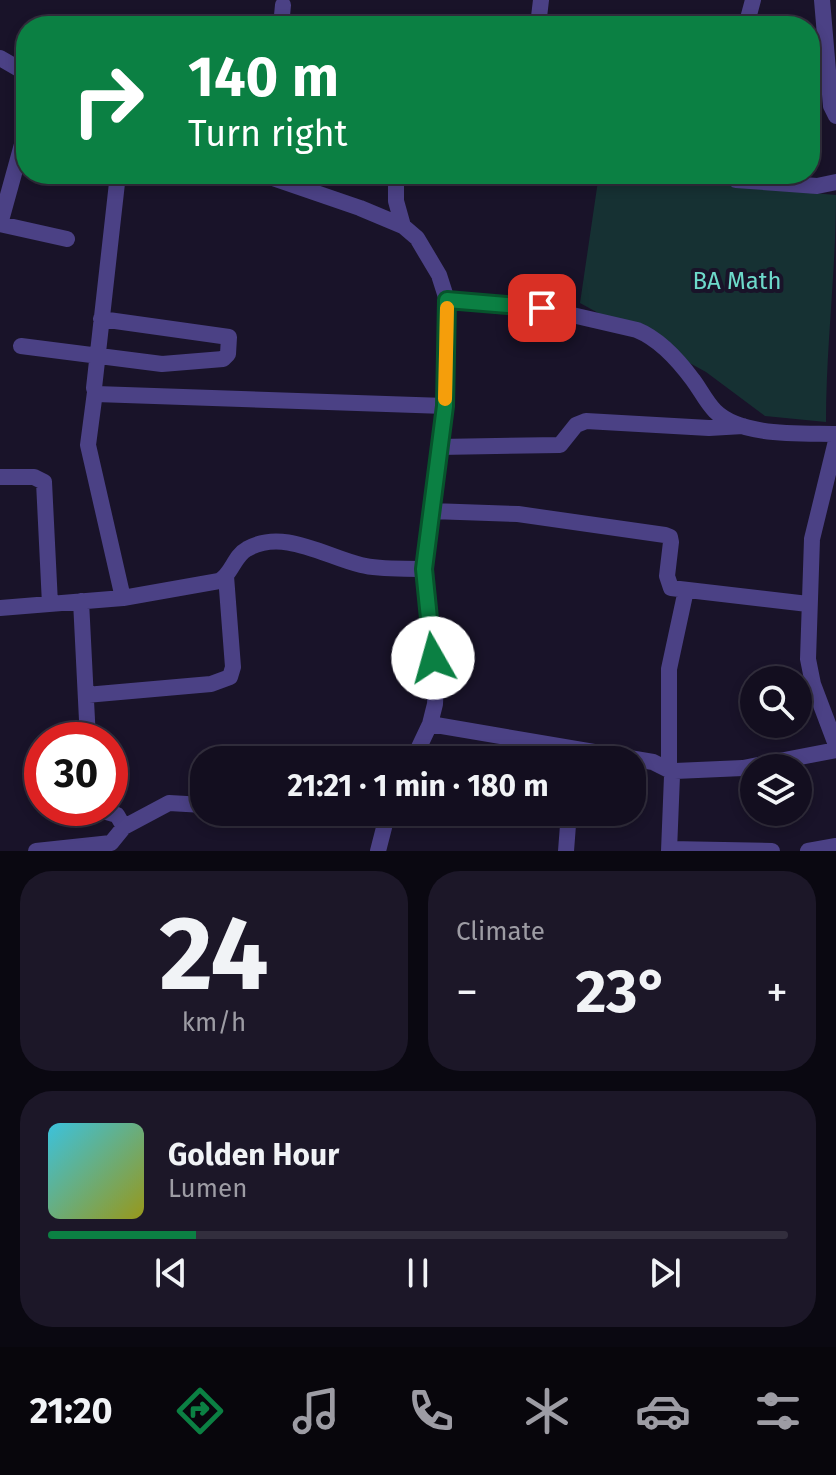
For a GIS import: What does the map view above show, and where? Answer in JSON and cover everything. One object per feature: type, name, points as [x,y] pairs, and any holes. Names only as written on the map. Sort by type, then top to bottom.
[{"type":"street","points":[[822,0],[831,106],[836,116]]},
{"type":"street","points":[[282,16],[283,5]]},
{"type":"street","points":[[16,166],[0,224],[67,239]]},
{"type":"street","points":[[790,184],[817,186],[836,182]]},
{"type":"street","points":[[117,184],[88,445],[123,598]]},
{"type":"street","points":[[290,184],[403,226],[417,238],[439,275],[447,300],[445,406],[424,569],[436,682],[435,704],[420,746]]},
{"type":"street","points":[[396,184],[396,201],[403,226]]},
{"type":"street","points":[[447,300],[542,308],[623,326],[651,336],[692,377],[716,412],[744,426],[768,432],[836,434]]},
{"type":"street","points":[[21,346],[162,364],[228,356],[230,340],[225,336],[101,319]]},
{"type":"street","points":[[95,392],[130,397],[445,406]]},
{"type":"street","points":[[439,447],[560,445],[576,425],[586,421],[709,428],[744,426]]},
{"type":"street","points":[[646,761],[671,771],[743,768],[836,747],[808,665],[808,604],[813,530],[836,441]]},
{"type":"street","points":[[0,477],[34,477],[44,482],[50,604]]},
{"type":"street","points":[[431,511],[518,514],[665,535],[670,537],[671,542],[668,586],[808,604]]},
{"type":"street","points":[[0,608],[123,598],[219,581],[249,547],[281,542],[360,565],[424,569]]},
{"type":"street","points":[[86,695],[211,684],[230,677],[233,667],[226,576]]},
{"type":"street","points":[[686,590],[669,669],[670,850],[772,851]]},
{"type":"street","points":[[81,601],[87,722]]},
{"type":"street","points":[[430,724],[533,746]]},
{"type":"street","points":[[36,851],[111,843],[124,827],[169,803],[190,804]]},
{"type":"street","points":[[378,851],[383,826]]},
{"type":"street","points":[[566,851],[568,826]]},
{"type":"street","points":[[808,851],[836,846]]},
{"type":"green space","name":"BA Math","points":[[598,184],[712,184],[836,195],[826,422],[765,416],[706,372],[580,303]]},
{"type":"slow traffic","points":[[445,399],[447,308]]},
{"type":"route","points":[[433,658],[424,569],[445,406],[447,300],[542,308]]}]
